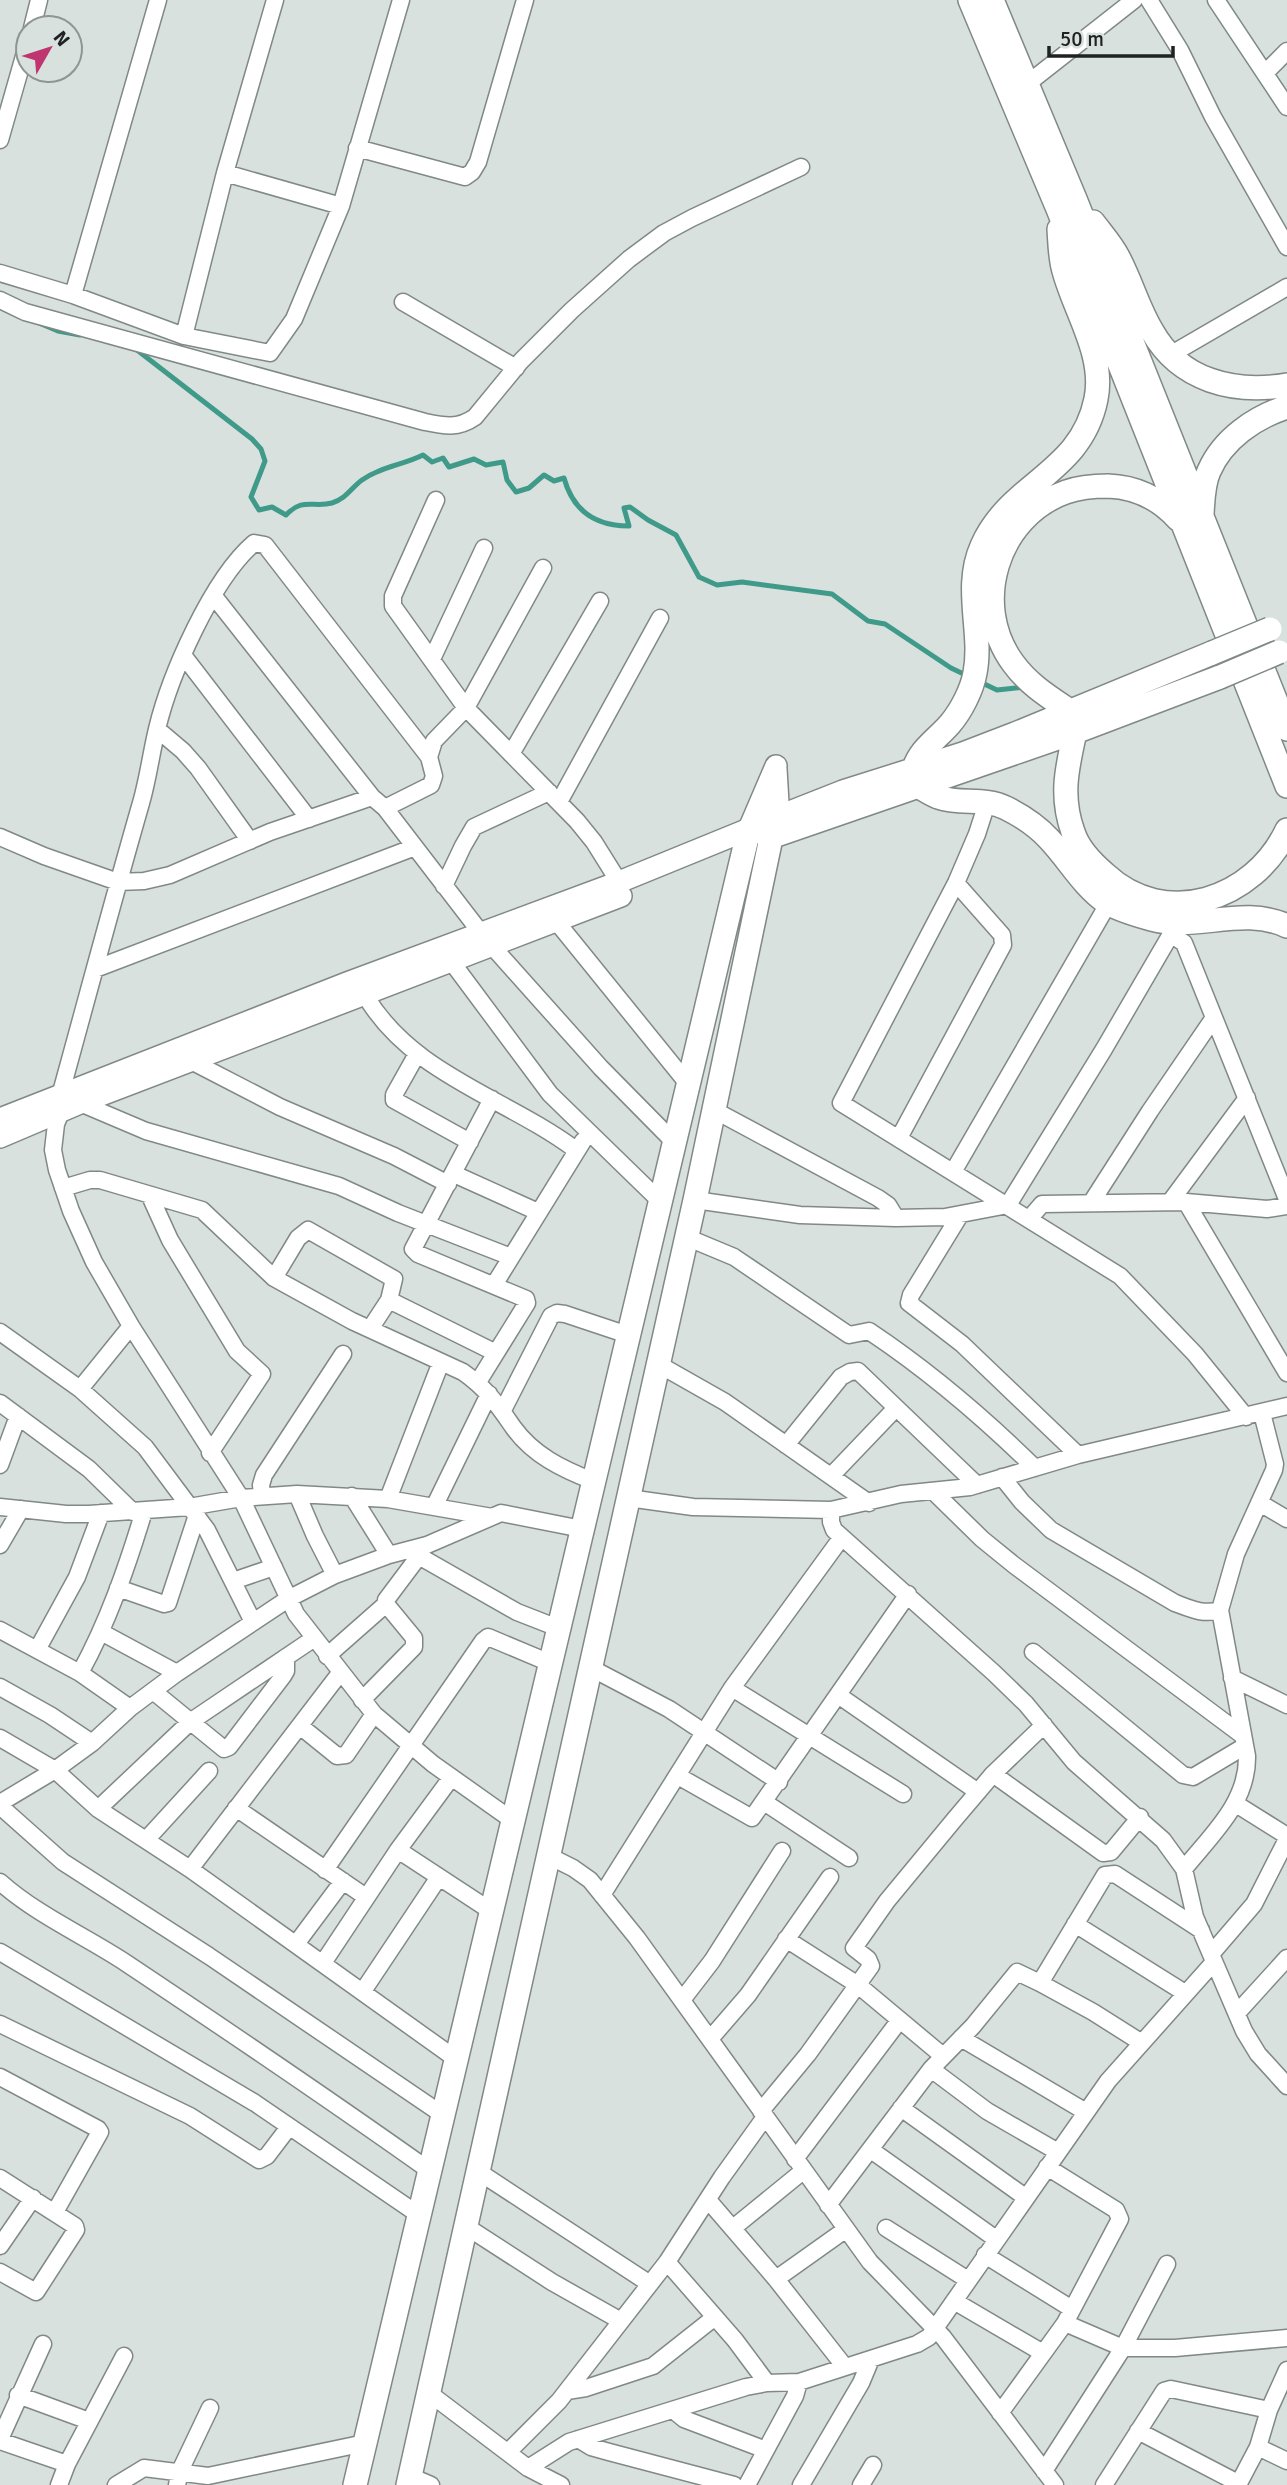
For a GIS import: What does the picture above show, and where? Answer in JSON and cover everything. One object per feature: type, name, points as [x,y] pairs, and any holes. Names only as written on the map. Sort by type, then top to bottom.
[{"type":"main road","points":[[970,0],[1066,204],[1192,522],[1287,786]]},
{"type":"main road","points":[[917,778],[921,752],[951,723],[965,701],[974,679],[977,639],[973,589],[981,547],[997,521],[1013,503],[1059,465],[1076,447],[1090,422],[1097,396],[1096,362],[1062,262],[1066,204],[1027,84],[992,0]]},
{"type":"main road","points":[[1066,204],[1118,257],[1150,329],[1170,355],[1205,379],[1236,388],[1287,385]]},
{"type":"main road","points":[[1192,522],[1209,470],[1223,450],[1245,427],[1268,413],[1287,407]]},
{"type":"main road","points":[[1072,722],[1022,675],[998,637],[992,615],[992,589],[996,568],[1005,545],[1022,521],[1039,506],[1064,492],[1086,486],[1116,486],[1146,493],[1192,522],[1287,729]]},
{"type":"main road","points":[[1072,722],[1212,653],[1278,626]]},
{"type":"main road","points":[[0,1137],[181,1047],[486,939],[619,882],[1072,722],[1220,677],[1283,650]]},
{"type":"main road","points":[[1072,722],[1064,778],[1073,833],[1096,866],[1113,882],[1133,894],[1184,903],[1202,901],[1222,894],[1245,882],[1266,864],[1287,830]]},
{"type":"main road","points":[[355,2485],[747,837],[776,766],[778,803],[774,828],[695,1200],[429,2393],[416,2482]]},
{"type":"main road","points":[[917,778],[938,797],[1004,807],[1047,836],[1090,890],[1108,904],[1175,928],[1251,916],[1287,926]]},
{"type":"main road","points":[[0,1119],[67,1104],[193,1062],[452,961],[486,939],[556,921],[747,837]]},
{"type":"street","points":[[74,295],[158,0]]},
{"type":"street","points":[[184,336],[225,173],[275,0]]},
{"type":"street","points":[[0,273],[74,295],[184,336],[270,354],[294,319],[341,206],[401,0]]},
{"type":"street","points":[[357,148],[465,177],[472,172],[478,162],[525,0]]},
{"type":"street","points":[[1149,0],[1180,50],[1213,117],[1287,247]]},
{"type":"street","points":[[1216,0],[1287,107]]},
{"type":"street","points":[[1027,84],[1127,2]]},
{"type":"street","points":[[1265,73],[1287,51]]},
{"type":"street","points":[[0,140],[16,84]]},
{"type":"street","points":[[0,300],[25,312],[450,427],[466,424],[475,417],[516,368],[572,310],[629,259],[664,233],[801,167]]},
{"type":"street","points":[[225,173],[341,206]]},
{"type":"street","points":[[1170,355],[1287,288]]},
{"type":"street","points":[[403,303],[516,368]]},
{"type":"street","points":[[436,499],[392,600],[393,606],[466,708],[554,797],[594,842],[619,882]]},
{"type":"street","points":[[0,837],[118,882],[144,881],[170,875],[309,819],[378,802],[431,785],[434,776],[429,757],[265,545],[254,542],[240,555],[214,595],[172,676],[157,729],[144,792],[118,882],[95,969],[67,1104],[56,1124],[54,1150],[71,1211],[94,1262],[131,1326],[241,1498],[288,1599],[313,1639],[374,1714],[451,1778],[513,1820]]},
{"type":"street","points":[[432,659],[484,548]]},
{"type":"street","points":[[429,757],[434,741],[466,708],[543,568]]},
{"type":"street","points":[[214,595],[486,939],[601,1068],[674,1142]]},
{"type":"street","points":[[511,754],[600,601]]},
{"type":"street","points":[[444,886],[474,827],[554,797],[660,618]]},
{"type":"street","points":[[183,655],[309,819]]},
{"type":"street","points":[[157,729],[198,768],[250,841]]},
{"type":"street","points":[[987,803],[956,883],[841,1101],[1121,1276],[1254,1415],[1275,1464],[1272,1479],[1236,1554],[1220,1609],[1247,1772],[1236,1804],[1184,1869]]},
{"type":"street","points":[[95,969],[415,848]]},
{"type":"street","points":[[899,1138],[1003,945],[1002,935],[956,883]]},
{"type":"street","points":[[953,1172],[1108,904]]},
{"type":"street","points":[[556,921],[688,1084]]},
{"type":"street","points":[[695,1200],[800,1215],[896,1218],[945,1217],[1008,1205],[1175,928],[1184,943],[1287,1199]]},
{"type":"street","points":[[452,961],[550,1094],[660,1201]]},
{"type":"street","points":[[365,995],[379,1018],[398,1039],[417,1054],[439,1070],[549,1130],[576,1150]]},
{"type":"street","points":[[1090,1203],[1213,1019]]},
{"type":"street","points":[[417,1054],[393,1097],[394,1100],[470,1142]]},
{"type":"street","points":[[193,1062],[280,1107],[394,1156],[538,1212]]},
{"type":"street","points":[[1178,1202],[1247,1098]]},
{"type":"street","points":[[434,1507],[496,1353],[527,1303],[522,1296],[414,1252],[413,1249],[492,1099]]},
{"type":"street","points":[[67,1104],[339,1186],[510,1257]]},
{"type":"street","points":[[714,1110],[878,1198],[888,1205],[896,1218]]},
{"type":"street","points":[[494,1285],[589,1133]]},
{"type":"street","points":[[63,1188],[100,1180],[202,1210],[274,1278],[370,1329],[463,1372],[483,1388],[533,1449],[556,1466],[593,1482]]},
{"type":"street","points":[[150,1196],[170,1240],[237,1351],[262,1374],[210,1452]]},
{"type":"street","points":[[1029,1219],[1042,1204],[1178,1202],[1267,1209],[1287,1206]]},
{"type":"street","points":[[1178,1202],[1287,1373]]},
{"type":"street","points":[[960,1215],[911,1295],[909,1303],[962,1344],[1078,1455]]},
{"type":"street","points":[[274,1278],[298,1238],[308,1230],[394,1279],[389,1300],[370,1329]]},
{"type":"street","points":[[686,1237],[734,1256],[849,1335],[870,1331],[912,1359],[1035,1468]]},
{"type":"street","points":[[389,1300],[496,1353]]},
{"type":"street","points":[[503,1410],[551,1316],[557,1313],[565,1314],[628,1335]]},
{"type":"street","points":[[80,1389],[131,1326]]},
{"type":"street","points":[[0,1332],[80,1389],[145,1447],[207,1530],[253,1622]]},
{"type":"street","points":[[262,1495],[264,1475],[343,1354]]},
{"type":"street","points":[[388,1499],[441,1362]]},
{"type":"street","points":[[658,1364],[724,1402],[869,1503]]},
{"type":"street","points":[[786,1445],[841,1377],[858,1371],[977,1485]]},
{"type":"street","points":[[0,1403],[89,1469],[139,1511]]},
{"type":"street","points":[[628,1498],[693,1507],[831,1510],[901,1494],[977,1485],[1078,1455],[1287,1406]]},
{"type":"street","points":[[831,1476],[896,1408]]},
{"type":"street","points":[[0,1465],[18,1416]]},
{"type":"street","points":[[1002,1478],[1051,1530],[1175,1603],[1196,1612],[1220,1609]]},
{"type":"street","points":[[934,1492],[982,1539],[1014,1565],[1243,1740]]},
{"type":"street","points":[[297,1494],[335,1575]]},
{"type":"street","points":[[0,1507],[66,1514],[193,1511],[241,1498],[297,1494],[388,1499],[492,1517]]},
{"type":"street","points":[[352,1496],[389,1555]]},
{"type":"street","points":[[1260,1503],[1287,1519]]},
{"type":"street","points":[[0,1545],[21,1509]]},
{"type":"street","points":[[831,1510],[834,1530],[908,1594],[1026,1704],[1074,1762],[1140,1817],[1163,1840],[1184,1869],[1192,1909],[1237,2013],[1258,2054],[1287,2086]]},
{"type":"street","points":[[79,1673],[101,1632],[118,1588],[139,1511]]},
{"type":"street","points":[[118,1588],[167,1603],[193,1511]]},
{"type":"street","points":[[37,1650],[77,1577],[101,1513]]},
{"type":"street","points":[[327,1656],[386,1604],[387,1596],[414,1553],[426,1545],[501,1513],[582,1529]]},
{"type":"street","points":[[602,1895],[732,1688],[842,1537]]},
{"type":"street","points":[[443,2115],[209,1956],[63,1862],[2,1800],[55,1770],[92,1744],[130,1708],[177,1673],[288,1599],[335,1575],[389,1555],[414,1553],[517,1612],[558,1628]]},
{"type":"street","points":[[233,1581],[274,1567]]},
{"type":"street","points":[[678,1776],[750,1819],[779,1782],[908,1594]]},
{"type":"street","points":[[362,1700],[414,1647],[414,1638],[386,1604]]},
{"type":"street","points":[[0,1630],[79,1673],[130,1708]]},
{"type":"street","points":[[101,1632],[177,1673]]},
{"type":"street","points":[[325,1870],[485,1639],[488,1637],[550,1663]]},
{"type":"street","points":[[98,1809],[190,1721],[313,1639]]},
{"type":"street","points":[[1033,1652],[1183,1775],[1193,1777],[1243,1740]]},
{"type":"street","points":[[153,1691],[224,1749],[229,1747],[283,1676],[286,1671],[286,1657]]},
{"type":"street","points":[[591,1668],[653,1700],[779,1782]]},
{"type":"street","points":[[190,1869],[340,1673]]},
{"type":"street","points":[[1231,1678],[1287,1705]]},
{"type":"street","points":[[0,1687],[50,1715],[92,1744]]},
{"type":"street","points":[[732,1688],[903,1794]]},
{"type":"street","points":[[838,1695],[978,1792]]},
{"type":"street","points":[[300,1726],[337,1756],[342,1757],[374,1714]]},
{"type":"street","points":[[508,2452],[567,2391],[667,2262],[763,2114],[858,1986],[871,1966],[868,1959],[854,1948],[887,1901],[993,1774],[1044,1725]]},
{"type":"street","points":[[0,1738],[55,1770],[98,1809],[190,1869],[456,2059]]},
{"type":"street","points":[[146,1840],[209,1771]]},
{"type":"street","points":[[993,1774],[1103,1853],[1111,1852],[1140,1817]]},
{"type":"street","points":[[323,1963],[398,1850],[451,1778]]},
{"type":"street","points":[[764,1802],[849,1858]]},
{"type":"street","points":[[528,2468],[557,2448],[578,2439],[767,2383],[799,2382],[917,2344],[929,2336],[1108,2081],[1185,1993],[1254,1904],[1287,1838],[1236,1804]]},
{"type":"street","points":[[236,1808],[366,1897]]},
{"type":"street","points":[[398,1850],[491,1911]]},
{"type":"street","points":[[681,2000],[712,1961],[782,1851]]},
{"type":"street","points":[[549,1856],[582,1874],[637,1938],[845,2230],[870,2262],[934,2329],[1055,2485]]},
{"type":"street","points":[[1040,1983],[1105,1875],[1115,1874],[1201,1930]]},
{"type":"street","points":[[363,1991],[439,1877]]},
{"type":"street","points":[[710,2039],[748,1995],[830,1877]]},
{"type":"street","points":[[296,1944],[343,1881]]},
{"type":"street","points":[[0,1882],[14,1895],[109,1952],[315,2089],[430,2171]]},
{"type":"street","points":[[1075,1924],[1185,1993]]},
{"type":"street","points":[[786,1940],[858,1986],[943,2056]]},
{"type":"street","points":[[0,1952],[255,2104],[419,2215]]},
{"type":"street","points":[[1237,2013],[1287,1958]]},
{"type":"street","points":[[828,2205],[931,2069],[961,2038],[1014,1974],[1020,1972],[1142,2043]]},
{"type":"street","points":[[733,2228],[799,2165],[899,2021]]},
{"type":"street","points":[[0,2024],[190,2116],[259,2160],[267,2156],[289,2127]]},
{"type":"street","points":[[961,2038],[1086,2112]]},
{"type":"street","points":[[931,2069],[987,2111],[1058,2152]]},
{"type":"street","points":[[0,2077],[100,2132],[55,2212]]},
{"type":"street","points":[[901,2108],[1025,2197]]},
{"type":"street","points":[[871,2150],[996,2239]]},
{"type":"street","points":[[1000,2413],[1069,2316],[1120,2219],[1116,2210],[1047,2167]]},
{"type":"street","points":[[479,2172],[650,2284]]},
{"type":"street","points":[[0,2178],[55,2212],[75,2226],[76,2230],[38,2291],[0,2272]]},
{"type":"street","points":[[0,2246],[33,2198]]},
{"type":"street","points":[[708,2200],[776,2279],[845,2367]]},
{"type":"street","points":[[467,2227],[621,2321]]},
{"type":"street","points":[[886,2228],[968,2280]]},
{"type":"street","points":[[776,2279],[845,2230]]},
{"type":"street","points":[[985,2255],[1069,2316],[1123,2348],[1175,2348],[1287,2338]]},
{"type":"street","points":[[667,2262],[767,2383]]},
{"type":"street","points":[[1044,2471],[1123,2348],[1167,2264]]},
{"type":"street","points":[[954,2301],[1044,2353]]},
{"type":"street","points":[[567,2391],[586,2388],[653,2366],[715,2317]]},
{"type":"street","points":[[43,2344],[0,2440],[67,2464]]},
{"type":"street","points":[[59,2485],[67,2464],[124,2356]]},
{"type":"street","points":[[801,2485],[861,2383],[871,2359]]},
{"type":"street","points":[[1138,2431],[1238,2484],[1277,2404],[1287,2370]]},
{"type":"street","points":[[747,2485],[795,2396],[799,2382]]},
{"type":"street","points":[[1104,2485],[1164,2391],[1171,2389],[1277,2404]]},
{"type":"street","points":[[429,2393],[528,2468],[561,2485]]},
{"type":"street","points":[[18,2395],[89,2421]]},
{"type":"street","points":[[178,2478],[210,2408]]},
{"type":"street","points":[[673,2410],[684,2418],[766,2450]]},
{"type":"street","points":[[578,2439],[609,2452],[734,2485]]},
{"type":"street","points":[[116,2485],[144,2468],[178,2478],[208,2476],[365,2443]]},
{"type":"street","points":[[1258,2446],[1287,2462]]},
{"type":"street","points":[[861,2485],[873,2465]]},
{"type":"waterway","points":[[39,323],[58,331],[80,335]]},
{"type":"waterway","points":[[137,350],[252,439],[261,449],[265,461],[251,497],[259,510],[272,507],[286,515],[298,506],[332,503],[369,476],[423,455],[432,462],[443,458],[449,467],[474,459],[486,465],[503,462],[507,480],[516,492],[529,488],[544,475],[554,481],[564,478],[573,499],[596,520],[629,526],[624,508],[630,507],[676,535],[699,577],[717,585],[742,582],[832,594],[868,621],[885,624],[951,668],[970,677]]},
{"type":"waterway","points":[[978,681],[997,690],[1025,687]]}]
